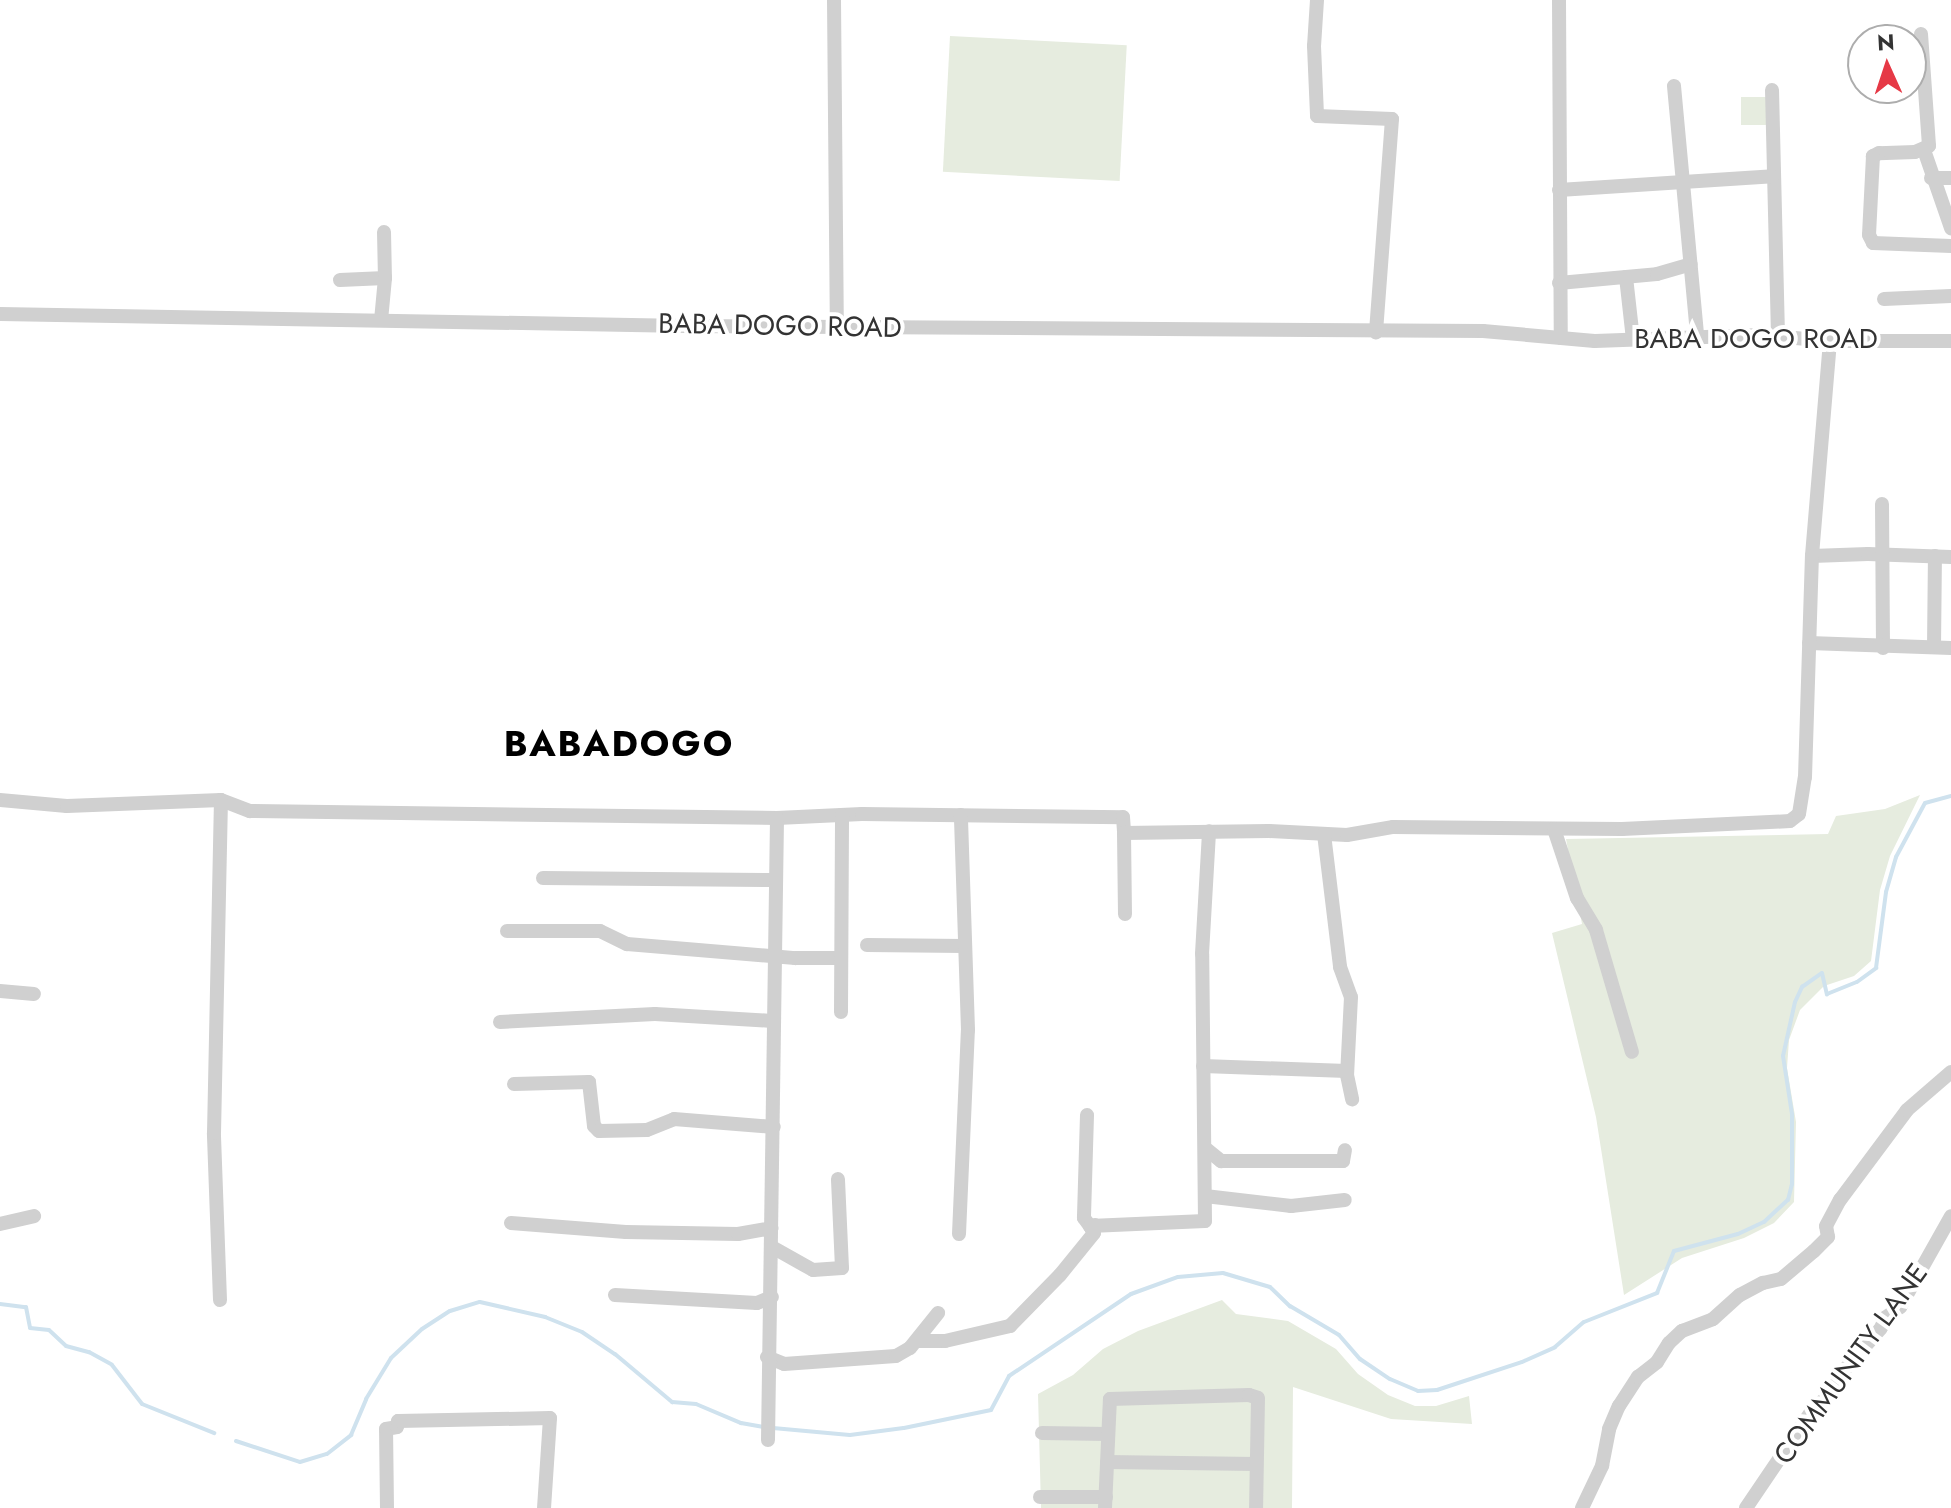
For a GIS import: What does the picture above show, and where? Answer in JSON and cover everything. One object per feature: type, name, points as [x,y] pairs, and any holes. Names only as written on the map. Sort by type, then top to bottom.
[{"type":"street","points":[[834,0],[837,326]]},
{"type":"street","points":[[1317,0],[1314,46],[1317,116],[1392,119],[1376,332]]},
{"type":"street","points":[[1559,0],[1561,338]]},
{"type":"street","points":[[1674,86],[1697,336]]},
{"type":"street","points":[[1772,90],[1778,338]]},
{"type":"street","points":[[1926,104],[1929,138],[1924,150],[1931,178],[1951,228]]},
{"type":"street","points":[[1924,150],[1873,156],[1869,235],[1873,243],[1951,246]]},
{"type":"street","points":[[1559,190],[1773,176]]},
{"type":"street","points":[[1931,178],[1951,178]]},
{"type":"street","points":[[381,320],[385,278],[384,232]]},
{"type":"street","points":[[1559,283],[1657,274],[1691,264]]},
{"type":"street","points":[[1626,277],[1633,339]]},
{"type":"street","points":[[340,280],[385,278]]},
{"type":"street","points":[[1884,299],[1951,296]]},
{"type":"street","name":"BABA DOGO ROAD","points":[[0,314],[837,326],[1483,331],[1595,341],[1697,336],[1951,341]]},
{"type":"street","points":[[1124,833],[1209,831],[1347,835],[1393,827],[1554,829],[1790,821],[1799,814],[1805,777],[1812,556],[1830,341]]},
{"type":"street","points":[[1882,504],[1883,648]]},
{"type":"street","points":[[1812,556],[1882,554],[1951,557]]},
{"type":"street","points":[[1934,647],[1935,556]]},
{"type":"street","points":[[1809,643],[1951,648]]},
{"type":"street","points":[[0,800],[67,806],[221,800],[250,811],[777,818],[842,815],[1123,817],[1125,914]]},
{"type":"street","points":[[220,1300],[214,1133],[221,800]]},
{"type":"street","points":[[841,1012],[842,815]]},
{"type":"street","points":[[959,1234],[968,1030],[961,815]]},
{"type":"street","points":[[768,1438],[777,818]]},
{"type":"street","points":[[1554,829],[1577,898],[1596,930],[1632,1052]]},
{"type":"street","points":[[1092,1229],[1205,1221],[1202,954],[1209,831]]},
{"type":"street","points":[[1324,834],[1340,967],[1351,997],[1347,1071],[1352,1099]]},
{"type":"street","points":[[543,878],[776,880]]},
{"type":"street","points":[[507,931],[600,931],[627,944],[841,958]]},
{"type":"street","points":[[867,945],[964,946]]},
{"type":"street","points":[[0,991],[34,994]]},
{"type":"street","points":[[500,1022],[655,1014],[772,1021]]},
{"type":"street","points":[[1203,1066],[1347,1071]]},
{"type":"street","points":[[1582,1508],[1602,1466],[1609,1429],[1619,1406],[1638,1377],[1657,1362],[1669,1343],[1682,1331],[1713,1319],[1740,1295],[1763,1283],[1781,1279],[1814,1251],[1828,1237],[1826,1226],[1840,1200],[1907,1110],[1951,1072]]},
{"type":"street","points":[[514,1084],[589,1082],[594,1126],[599,1131],[647,1130],[674,1119],[774,1127]]},
{"type":"street","points":[[1087,1115],[1084,1218],[1092,1229]]},
{"type":"street","points":[[1205,1148],[1221,1161],[1343,1161],[1345,1150]]},
{"type":"street","points":[[772,1247],[813,1270],[842,1268],[838,1179]]},
{"type":"street","points":[[1205,1196],[1291,1206],[1345,1200]]},
{"type":"street","points":[[918,1341],[945,1341],[1010,1326],[1025,1314],[1092,1229],[1150,1214],[1187,1216]]},
{"type":"street","points":[[0,1224],[34,1216]]},
{"type":"street","name":"COMMUNITY LANE","points":[[1746,1508],[1813,1409],[1833,1392],[1840,1375],[1881,1328],[1885,1318],[1900,1307],[1951,1216]]},
{"type":"street","points":[[511,1223],[626,1232],[738,1234],[771,1228]]},
{"type":"street","points":[[615,1295],[757,1303],[772,1297]]},
{"type":"street","points":[[767,1357],[784,1364],[896,1356],[910,1348],[938,1313]]},
{"type":"street","points":[[1040,1497],[1106,1503],[1108,1401],[1113,1397],[1255,1395],[1259,1404],[1256,1508]]},
{"type":"street","points":[[387,1508],[386,1429],[397,1427],[398,1421],[550,1418],[544,1508]]},
{"type":"street","points":[[1042,1433],[1107,1434]]},
{"type":"street","points":[[1107,1462],[1256,1464]]},
{"type":"shaded area","points":[[950,36],[1127,45],[1120,181],[943,172]]},
{"type":"shaded area","points":[[1741,97],[1769,97],[1769,125],[1741,125]]},
{"type":"shaded area","points":[[1920,795],[1890,856],[1880,890],[1871,961],[1854,976],[1824,986],[1800,1010],[1789,1040],[1787,1068],[1796,1122],[1794,1202],[1774,1223],[1744,1238],[1682,1258],[1624,1295],[1596,1117],[1552,933],[1582,924],[1566,839],[1828,834],[1836,816],[1885,809]]},
{"type":"shaded area","points":[[1222,1300],[1236,1314],[1288,1321],[1336,1349],[1358,1374],[1388,1395],[1415,1406],[1436,1406],[1469,1396],[1472,1424],[1391,1419],[1293,1387],[1292,1508],[1041,1508],[1038,1394],[1073,1375],[1103,1349],[1138,1331]]},
{"type":"waterway","points":[[773,1428],[850,1435],[904,1428],[991,1410],[1009,1376],[1131,1294],[1178,1277],[1223,1273],[1270,1287],[1290,1306],[1339,1335],[1360,1359],[1390,1379],[1418,1391],[1437,1390],[1522,1362],[1555,1347],[1584,1322],[1657,1293],[1674,1251],[1738,1234],[1764,1222],[1788,1200],[1792,1184],[1792,1114],[1783,1056],[1795,1002],[1802,987],[1822,973],[1827,994],[1857,982],[1876,968],[1886,892],[1896,857],[1925,803],[1951,796]]},
{"type":"waterway","points":[[236,1441],[300,1462],[327,1454],[351,1435],[366,1399],[391,1358],[422,1329],[450,1311],[480,1302],[545,1317],[582,1332],[615,1354],[672,1402],[696,1404],[741,1423],[764,1427]]},
{"type":"waterway","points":[[0,1304],[26,1307],[30,1328],[49,1330],[66,1346],[89,1352],[112,1365],[142,1404],[214,1433]]},
{"type":"district","name":"BABADOGO","points":[[619,744]]}]
